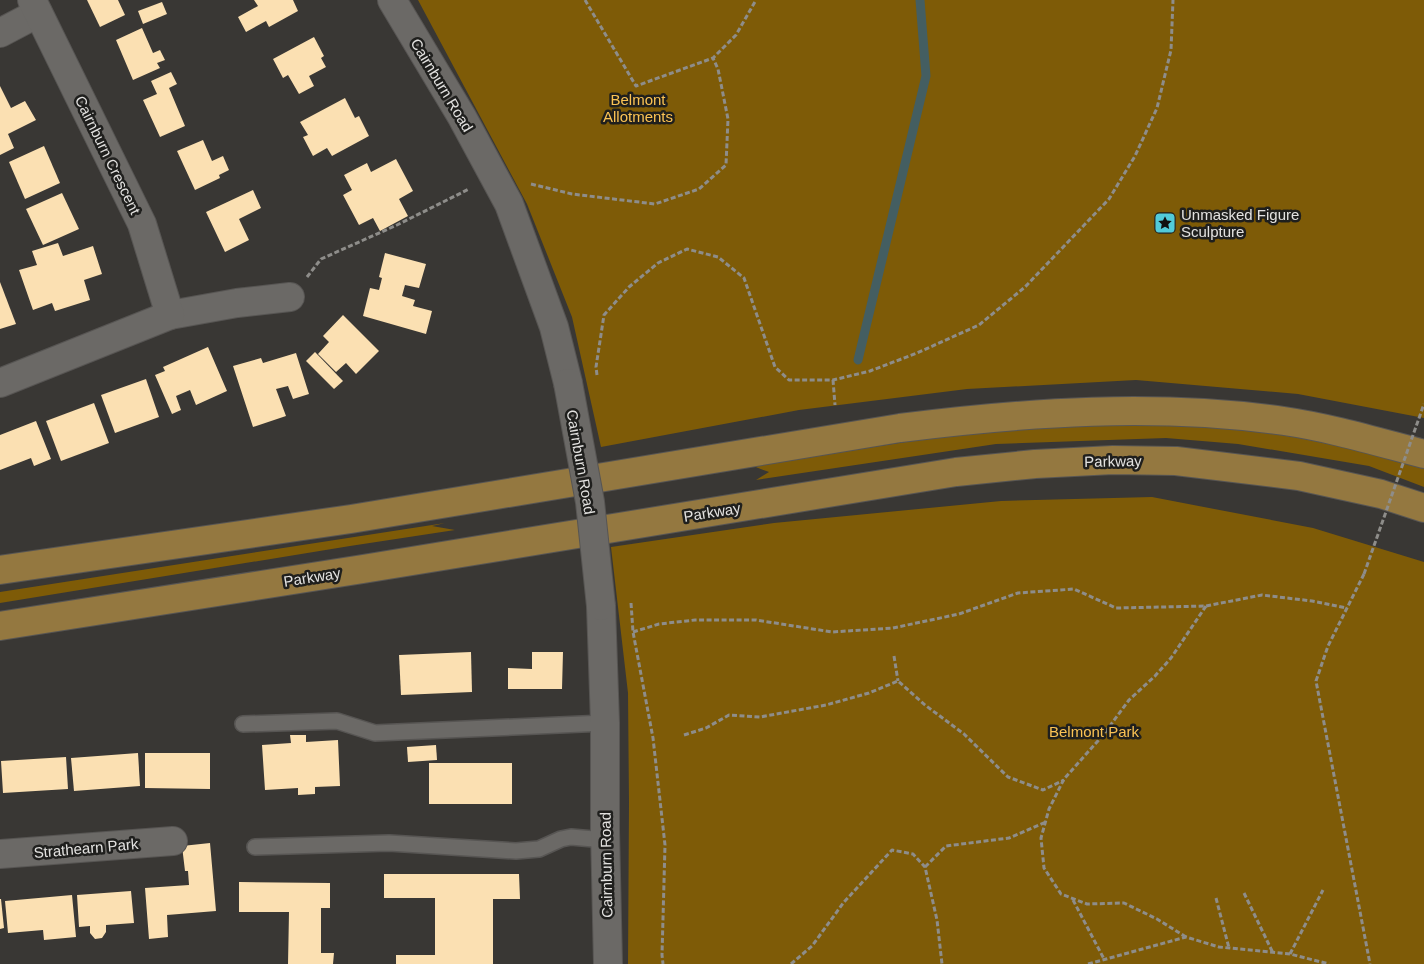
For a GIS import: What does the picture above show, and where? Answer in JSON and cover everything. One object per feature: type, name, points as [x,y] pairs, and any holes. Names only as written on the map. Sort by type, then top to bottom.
[{"type":"highway","points":[[0,570],[351,519],[900,428],[985,418],[1089,411],[1192,412],[1285,421],[1356,436],[1424,454]]},
{"type":"highway","name":"Parkway","points":[[0,626],[956,472],[1035,464],[1113,460],[1176,461],[1299,476],[1381,494],[1424,508]]},
{"type":"street","name":"Cairnburn Road","points":[[392,0],[462,117],[509,204],[554,327],[568,383],[590,502],[600,606],[605,723],[608,964]]},
{"type":"street","points":[[0,33],[35,7]]},
{"type":"street","name":"Cairnburn Crescent","points":[[35,7],[142,224],[170,315]]},
{"type":"street","points":[[0,383],[170,315],[238,303],[290,297]]},
{"type":"street","name":"Strathearn Park","points":[[0,854],[172,841]]},
{"type":"lane","points":[[243,724],[338,721],[375,732],[605,723]]},
{"type":"lane","points":[[255,847],[390,842],[516,851],[539,848],[570,837],[605,840]]},
{"type":"path","points":[[585,0],[636,86],[713,58],[736,35],[756,0]]},
{"type":"path","points":[[597,377],[596,367],[604,315],[629,287],[658,263],[686,249],[718,257],[744,278],[775,367],[789,380],[833,380],[870,371],[917,353],[980,325],[1025,287],[1110,199],[1135,156],[1156,108],[1172,47],[1173,0]]},
{"type":"path","points":[[290,297],[321,259],[397,225],[494,176],[572,194],[655,204],[699,189],[726,165],[728,119],[718,69],[713,58]]},
{"type":"path","points":[[833,380],[835,405]]},
{"type":"path","points":[[1370,964],[1316,681],[1328,646],[1364,574],[1424,404]]},
{"type":"path","points":[[633,632],[659,624],[695,620],[756,620],[832,632],[893,628],[959,614],[1018,593],[1074,589],[1116,608],[1206,606],[1262,595],[1312,601],[1347,608]]},
{"type":"path","points":[[1206,606],[1166,664],[1128,700],[1104,734],[1064,779],[1049,809],[1041,838],[1044,868],[1061,894],[1087,904],[1124,903],[1157,919],[1186,937],[1218,947],[1273,954],[1290,954],[1329,964]]},
{"type":"path","points":[[633,621],[633,632],[654,738],[665,845],[663,964]]},
{"type":"path","points":[[894,656],[898,680],[925,705],[964,734],[1008,777],[1043,790],[1064,779]]},
{"type":"path","points":[[684,735],[706,728],[729,716],[760,716],[826,705],[869,693],[898,680]]},
{"type":"path","points":[[925,867],[946,846],[1009,838],[1046,822]]},
{"type":"path","points":[[791,964],[812,946],[844,902],[892,850],[913,854],[925,867],[937,920],[942,964]]},
{"type":"path","points":[[1290,954],[1323,890]]},
{"type":"path","points":[[1244,893],[1273,954]]},
{"type":"path","points":[[1072,898],[1104,959]]},
{"type":"path","points":[[1216,898],[1229,948]]},
{"type":"path","points":[[1088,964],[1186,937]]},
{"type":"green space","name":"Belmont Allotments","points":[[418,0],[1424,0],[1424,418],[1298,394],[1136,380],[967,389],[799,410],[601,447],[572,317],[527,204]]},
{"type":"green space","points":[[1179,421],[1317,439],[1424,466],[1424,487],[1369,466],[1238,444],[1166,438],[996,444],[756,480],[769,472],[753,466],[969,432],[1066,423]]},
{"type":"green space","name":"Belmont Park","points":[[1152,497],[1313,528],[1424,562],[1424,964],[628,964],[628,693],[611,547],[774,523],[1001,501]]},
{"type":"green space","points":[[445,523],[432,526],[455,530],[0,603],[0,592]]},
{"type":"building","points":[[87,0],[118,0],[125,15],[100,27]]},
{"type":"building","points":[[254,0],[293,0],[298,11],[269,27],[266,21],[246,32],[238,17],[258,6]]},
{"type":"building","points":[[162,2],[167,14],[143,24],[138,11]]},
{"type":"building","points":[[142,28],[153,53],[160,50],[165,60],[157,63],[160,68],[133,80],[116,40]]},
{"type":"building","points":[[314,37],[324,56],[321,58],[326,67],[309,76],[314,86],[299,94],[288,75],[283,78],[273,59]]},
{"type":"building","points":[[171,72],[177,84],[169,88],[185,126],[160,137],[143,100],[157,94],[151,81]]},
{"type":"building","points":[[0,86],[11,108],[25,101],[36,120],[8,134],[14,148],[0,155]]},
{"type":"building","points":[[345,98],[355,118],[359,116],[369,136],[332,156],[327,148],[313,156],[303,137],[308,135],[300,122]]},
{"type":"building","points":[[203,140],[212,161],[223,156],[229,170],[219,175],[220,178],[195,190],[177,151]]},
{"type":"building","points":[[44,146],[60,183],[25,199],[9,162]]},
{"type":"building","points":[[396,159],[413,191],[399,199],[408,216],[380,231],[373,218],[359,225],[343,195],[352,190],[344,175],[367,163],[371,172]]},
{"type":"building","points":[[253,190],[261,208],[239,219],[249,240],[225,252],[206,212]]},
{"type":"building","points":[[62,193],[79,229],[43,245],[26,209]]},
{"type":"building","points":[[58,243],[63,256],[93,246],[102,274],[84,280],[90,300],[55,311],[52,303],[33,310],[19,270],[37,265],[32,251]]},
{"type":"building","points":[[385,253],[426,264],[419,288],[405,285],[402,296],[415,300],[413,306],[432,311],[426,334],[363,316],[370,288],[379,290],[382,278],[379,277]]},
{"type":"building","points":[[0,282],[16,324],[0,329]]},
{"type":"building","points":[[343,315],[379,351],[356,374],[346,363],[336,372],[318,354],[329,342],[323,336]]},
{"type":"building","points":[[208,347],[227,391],[196,405],[190,390],[176,396],[181,410],[172,414],[155,375],[165,371],[163,367]]},
{"type":"building","points":[[315,352],[343,381],[334,389],[306,361]]},
{"type":"building","points":[[296,353],[309,394],[293,399],[288,386],[276,389],[286,416],[253,427],[233,366],[261,358],[263,363]]},
{"type":"building","points":[[146,379],[159,417],[115,433],[101,395]]},
{"type":"building","points":[[94,403],[109,443],[61,461],[46,421]]},
{"type":"building","points":[[36,421],[51,459],[34,466],[31,458],[0,470],[0,435]]},
{"type":"building","points":[[471,652],[472,692],[401,695],[399,655]]},
{"type":"building","points":[[532,652],[563,652],[562,689],[508,689],[508,668],[532,669]]},
{"type":"building","points":[[290,735],[306,735],[306,742],[338,740],[340,786],[315,787],[315,794],[298,795],[298,788],[265,790],[262,745],[291,743]]},
{"type":"building","points":[[436,745],[437,760],[408,762],[407,747]]},
{"type":"building","points":[[138,753],[140,786],[74,791],[71,758]]},
{"type":"building","points":[[145,753],[210,753],[210,789],[145,788]]},
{"type":"building","points":[[66,757],[68,789],[3,793],[1,761]]},
{"type":"building","points":[[429,763],[512,763],[512,804],[429,804]]},
{"type":"building","points":[[210,843],[216,911],[167,915],[168,937],[149,939],[145,888],[189,885],[182,846]]},
{"type":"building","points":[[384,874],[519,874],[520,899],[493,899],[493,964],[396,964],[396,955],[435,955],[435,898],[384,898]]},
{"type":"building","points":[[239,882],[330,883],[330,908],[321,908],[321,953],[334,953],[333,964],[288,964],[289,912],[239,912]]},
{"type":"building","points":[[131,891],[134,923],[106,925],[106,932],[102,938],[95,939],[90,933],[90,926],[79,927],[77,895]]},
{"type":"building","points":[[72,895],[76,937],[44,940],[43,930],[8,933],[5,901]]},
{"type":"building","points":[[0,899],[4,928],[0,929]]},
{"type":"waterway","points":[[858,360],[926,76],[920,0]]},
{"type":"place","name":"Unmasked Figure Sculpture","points":[[1165,223]]}]
